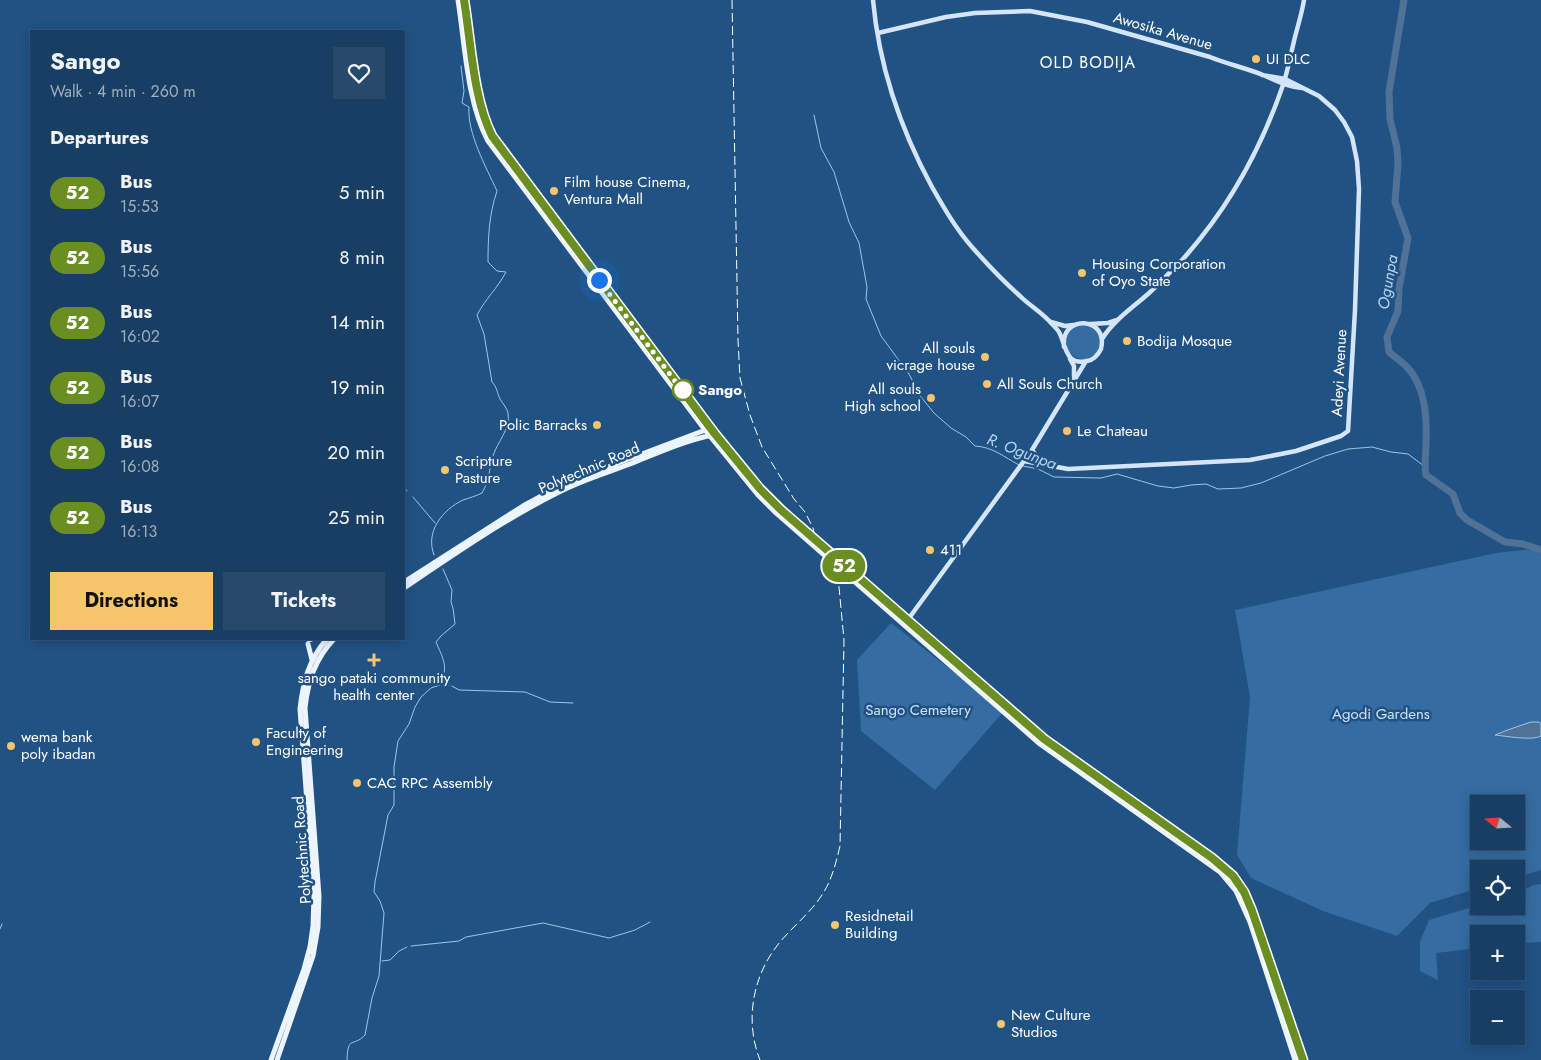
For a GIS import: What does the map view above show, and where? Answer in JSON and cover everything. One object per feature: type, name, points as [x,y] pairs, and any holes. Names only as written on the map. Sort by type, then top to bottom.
[{"type":"main road","points":[[458,0],[474,108],[481,127],[496,154],[610,299],[708,429],[771,500],[814,541],[1040,744],[1212,858],[1233,876],[1248,901],[1256,920],[1303,1060]]},
{"type":"main road","points":[[464,0],[478,94],[486,125],[503,152],[697,419],[708,429]]},
{"type":"main road","points":[[874,0],[886,75],[907,138],[948,215],[972,248],[1059,332],[1066,353],[1074,366],[1074,381]]},
{"type":"main road","points":[[905,622],[1032,450],[1086,361],[1099,354],[1102,339],[1107,331],[1165,278],[1188,253],[1218,215],[1264,137],[1285,79],[1304,0]]},
{"type":"main road","name":"Awosika Avenue","points":[[878,33],[946,17],[976,13],[1030,11],[1087,22],[1210,57],[1262,75],[1285,79]]},
{"type":"main road","name":"Awosika Avenue","points":[[1262,75],[1283,85]]},
{"type":"main road","name":"Adeyi Avenue","points":[[1024,461],[1068,470],[1250,460],[1296,451],[1341,436],[1348,431],[1355,310],[1357,161],[1352,137],[1340,116],[1319,96],[1285,79]]},
{"type":"main road","name":"Adeyi Avenue","points":[[1283,85],[1303,89]]},
{"type":"main road","points":[[1050,322],[1065,326],[1079,323],[1108,323],[1118,320]]},
{"type":"main road","points":[[1090,324],[1098,330],[1102,339]]},
{"type":"main road","points":[[1064,347],[1064,336],[1073,325]]},
{"type":"main road","points":[[1066,353],[1073,359],[1086,361]]},
{"type":"main road","points":[[694,434],[697,419]]},
{"type":"main road","name":"Polytechnic Road","points":[[405,582],[560,491],[708,429]]},
{"type":"main road","name":"Polytechnic Road","points":[[659,450],[713,435]]},
{"type":"main road","points":[[1032,450],[1043,464]]},
{"type":"main road","name":"Polytechnic Road","points":[[405,587],[424,572]]},
{"type":"main road","points":[[309,641],[312,661]]},
{"type":"main road","name":"Polytechnic Road","points":[[277,1060],[313,956],[318,926],[319,896],[300,709],[303,684],[312,661],[325,644]]},
{"type":"main road","name":"Polytechnic Road","points":[[271,1060],[304,969],[312,937],[314,896],[305,708],[310,678],[325,644]]},
{"type":"main road","points":[[1140,811],[1220,872],[1236,891],[1250,922],[1296,1060]]},
{"type":"green space","points":[[1083,325],[1095,330],[1100,342],[1095,354],[1083,359],[1071,354],[1066,342],[1071,330]]},
{"type":"green space","name":"Agodi Gardens","points":[[1541,548],[1541,870],[1525,875],[1525,860],[1470,860],[1470,891],[1430,903],[1397,936],[1323,911],[1251,878],[1237,855],[1250,697],[1235,610],[1496,553]]},
{"type":"green space","name":"Sango Cemetery","points":[[891,623],[1004,711],[935,790],[861,731],[857,660]]},
{"type":"green space","points":[[1541,884],[1541,942],[1525,943],[1525,925],[1470,925],[1470,949],[1436,953],[1438,980],[1420,971],[1420,941],[1429,920],[1470,908],[1470,915],[1525,915],[1525,889]]},
{"type":"shaded area","points":[[1531,722],[1539,722],[1541,724],[1541,736],[1526,738],[1495,735],[1508,730]]},
{"type":"waterway","name":"Ogunpa","points":[[1404,0],[1389,92],[1390,119],[1397,148],[1398,164],[1395,202],[1408,238],[1399,289],[1398,311],[1387,337],[1389,352],[1405,365],[1413,375],[1422,394],[1426,425],[1426,475],[1453,494],[1460,513],[1467,520],[1505,542],[1523,544],[1541,550]]},
{"type":"waterway","points":[[434,555],[432,538],[437,523],[455,504],[482,493],[493,456],[506,430],[508,419],[507,409],[492,382],[484,334],[477,315],[506,272],[497,271],[488,262],[489,226],[497,191],[474,139],[469,117],[469,107],[462,103],[464,91],[461,66]]},
{"type":"waterway","name":"R. Ogunpa","points":[[814,115],[821,148],[834,172],[849,222],[859,243],[867,287],[866,299],[881,336],[909,374],[921,397],[934,413],[975,446],[993,450],[1019,465]]},
{"type":"waterway","name":"R. Ogunpa","points":[[1023,466],[1038,469],[1054,477],[1101,478],[1117,474],[1158,486],[1174,488],[1206,484],[1218,489],[1241,488],[1261,483],[1325,456],[1348,449],[1372,447],[1408,454],[1424,466]]},
{"type":"waterway","points":[[413,497],[435,523]]},
{"type":"waterway","points":[[347,1060],[350,1044],[365,1035],[372,998],[379,976],[384,913],[380,901],[374,892],[388,815],[394,805],[394,767],[398,741],[409,724],[421,697],[431,688],[440,685],[445,668],[436,642],[455,624],[451,602],[452,590],[443,569]]},
{"type":"waterway","points":[[443,682],[449,685]]},
{"type":"waterway","points":[[452,686],[459,690],[525,692],[550,702],[573,703]]},
{"type":"waterway","points":[[411,946],[459,941],[466,937],[543,923],[609,938],[635,930],[650,922]]},
{"type":"waterway","points":[[0,929],[2,924]]},
{"type":"waterway","points":[[382,961],[390,960],[399,951],[407,947]]},
{"type":"railway","points":[[732,0],[740,378],[750,415],[762,447],[794,499],[805,512],[813,528],[816,541],[829,559],[839,587],[844,640],[840,846],[832,874],[821,897],[780,942],[763,968],[754,998],[752,1014],[755,1045],[760,1060]]},
{"type":"bus line","name":"52","points":[[464,0],[480,106],[492,136],[715,434],[760,489],[814,541],[934,642],[1044,739],[1191,842],[1233,876],[1244,892],[1252,911],[1303,1060]]},
{"type":"place","name":"UI DLC","points":[[1256,59]]},
{"type":"place","name":"Film house Cinema, Ventura Mall","points":[[554,191]]},
{"type":"place","name":"Housing Corporation of Oyo State","points":[[1082,273]]},
{"type":"place","name":"Bodija Mosque","points":[[1127,341]]},
{"type":"place","name":"All souls vicrage house","points":[[985,357]]},
{"type":"place","name":"All Souls Church","points":[[987,384]]},
{"type":"place","name":"Sango","points":[[683,390]]},
{"type":"place","name":"All souls High school","points":[[931,398]]},
{"type":"place","name":"Polic Barracks","points":[[597,425]]},
{"type":"place","name":"Le Chateau","points":[[1067,431]]},
{"type":"place","name":"Scripture Pasture","points":[[445,470]]},
{"type":"place","name":"411","points":[[930,550]]},
{"type":"place","name":"sango pataki community health center","points":[[374,660]]},
{"type":"place","name":"Faculty of Engineering","points":[[256,742]]},
{"type":"place","name":"wema bank poly ibadan","points":[[11,746]]},
{"type":"place","name":"CAC RPC Assembly","points":[[357,783]]},
{"type":"place","name":"Residnetail Building","points":[[835,925]]},
{"type":"place","name":"New Culture Studios","points":[[1001,1024]]},
{"type":"district","name":"OLD BODIJA","points":[[1088,62]]},
{"type":"route","points":[[599,280],[684,393],[683,390]]}]
